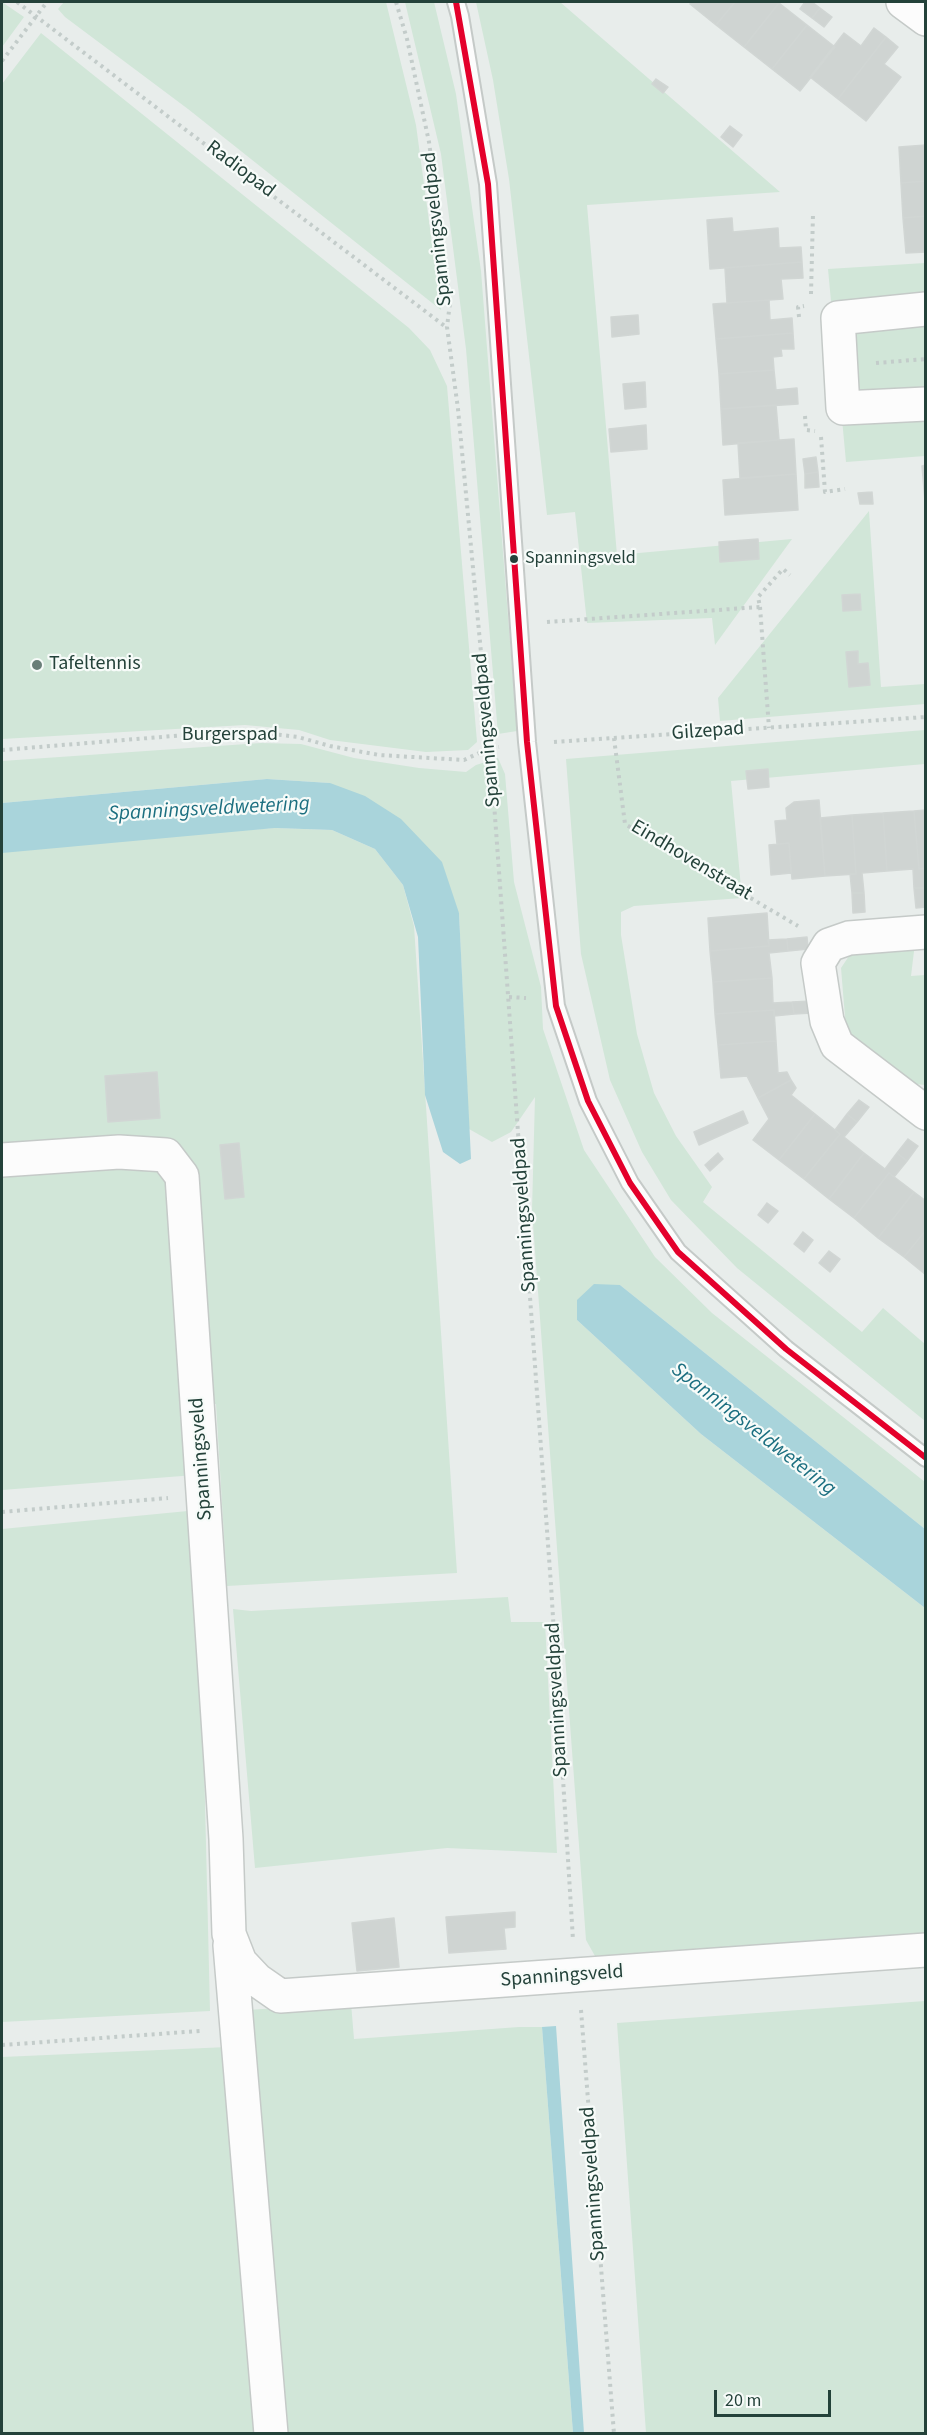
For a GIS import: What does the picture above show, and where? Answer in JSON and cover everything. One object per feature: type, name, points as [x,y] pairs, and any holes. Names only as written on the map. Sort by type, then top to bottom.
[{"type":"street","points":[[903,2],[926,19]]},
{"type":"street","points":[[926,309],[838,318],[843,408],[926,404]]},
{"type":"street","points":[[926,932],[849,938],[829,945],[818,963],[827,1022],[837,1045],[926,1113]]},
{"type":"street","name":"Spanningsveld","points":[[2,1160],[119,1152],[166,1155],[182,1176],[226,1839],[229,1934],[270,2433]]},
{"type":"street","name":"Spanningsveld","points":[[229,1934],[240,1962],[257,1980],[280,1996],[575,1977],[926,1950]]},
{"type":"lane","points":[[456,2],[488,184],[527,742],[556,1006],[588,1101],[630,1183],[678,1252],[786,1349],[926,1458]]},
{"type":"path","name":"Radiopad","points":[[17,2],[447,327]]},
{"type":"path","points":[[2,61],[34,15],[47,2]]},
{"type":"path","name":"Spanningsveldpad","points":[[396,2],[407,39],[429,142],[450,303],[447,327],[458,409],[490,748],[551,1574],[575,1977],[581,2004],[614,2433]]},
{"type":"path","points":[[769,728],[758,597],[783,568],[790,575]]},
{"type":"path","points":[[546,622],[760,607]]},
{"type":"path","name":"Gilzepad","points":[[490,748],[527,742],[926,717]]},
{"type":"path","name":"Burgerspad","points":[[2,750],[222,732],[298,737],[330,746],[379,755],[424,758],[464,760],[490,748]]},
{"type":"path","name":"Eindhovenstraat","points":[[614,738],[625,824],[829,945]]},
{"type":"path","points":[[509,997],[536,999]]},
{"type":"path","points":[[2,1512],[204,1495]]},
{"type":"path","points":[[2,2045],[237,2029]]},
{"type":"green space","points":[[2,2],[24,17],[2,47]]},
{"type":"green space","points":[[64,2],[386,2],[416,125],[441,310],[188,109],[65,17],[58,9]]},
{"type":"green space","points":[[405,2],[434,2],[456,94],[481,271],[517,731],[498,734],[466,349],[441,154]]},
{"type":"green space","points":[[476,2],[560,2],[780,192],[587,205],[617,555],[792,539],[715,645],[712,618],[587,623],[575,512],[547,515],[509,179],[493,80]]},
{"type":"green space","points":[[41,33],[409,328],[430,350],[447,386],[477,742],[468,750],[426,752],[330,740],[299,730],[245,725],[2,739],[2,84]]},
{"type":"green space","points":[[925,263],[925,456],[846,462],[828,269]]},
{"type":"green space","points":[[869,511],[881,687],[925,684],[925,704],[720,721],[718,698]]},
{"type":"green space","points":[[925,730],[925,764],[731,781],[742,898],[634,906],[621,912],[621,935],[637,1034],[654,1093],[676,1136],[712,1187],[703,1202],[862,1332],[883,1308],[925,1344],[925,1421],[737,1268],[671,1200],[642,1152],[610,1080],[581,954],[566,759]]},
{"type":"green space","points":[[261,743],[301,744],[354,758],[419,768],[466,772],[476,765],[498,758],[505,774],[514,882],[541,987],[543,1029],[584,1150],[655,1257],[712,1313],[925,1482],[925,1529],[620,1285],[577,1320],[701,1434],[925,1608],[925,1933],[595,1956],[586,1940],[532,1210],[535,1097],[511,1132],[492,1142],[469,1129],[459,913],[330,783],[267,779],[2,803],[2,761]]},
{"type":"green space","points":[[275,828],[332,830],[375,849],[403,885],[414,926],[457,1573],[227,1586],[216,1404],[189,1404],[195,1475],[2,1490],[2,847]]},
{"type":"green space","points":[[915,943],[911,976],[925,975],[925,1085],[905,1083],[846,1029],[841,968],[855,947]]},
{"type":"green space","points":[[198,1510],[210,2011],[2,2022],[2,1529]]},
{"type":"green space","points":[[508,1597],[511,1622],[545,1622],[557,1853],[447,1848],[255,1868],[233,1609],[251,1611]]},
{"type":"green space","points":[[925,2001],[925,2433],[646,2433],[617,2023]]},
{"type":"green space","points":[[351,2003],[354,2039],[542,2027],[573,2433],[2,2434],[2,2057],[250,2046],[248,2010]]},
{"type":"water","name":"Spanningsveldwetering","points":[[267,779],[330,783],[365,796],[401,819],[442,862],[459,913],[471,1159],[460,1164],[443,1152],[425,1095],[418,937],[403,885],[375,849],[332,830],[275,828],[2,853],[2,803]]},
{"type":"water","name":"Spanningsveldwetering","points":[[594,1284],[620,1285],[925,1529],[925,1608],[701,1434],[577,1320],[577,1300]]},
{"type":"water","points":[[556,2026],[584,2433],[573,2433],[542,2027]]},
{"type":"building","points":[[691,2],[735,2],[716,25],[690,4]]},
{"type":"building","points":[[735,2],[779,3],[744,47],[716,25]]},
{"type":"building","points":[[805,2],[812,2],[820,8],[812,18],[800,9]]},
{"type":"building","points":[[779,3],[807,25],[772,69],[744,47]]},
{"type":"building","points":[[820,8],[832,17],[824,27],[812,18]]},
{"type":"building","points":[[807,25],[835,47],[800,91],[772,69]]},
{"type":"building","points":[[874,28],[886,37],[838,99],[810,77],[844,33],[861,46]]},
{"type":"building","points":[[886,37],[898,47],[884,64],[901,77],[866,121],[838,99]]},
{"type":"building","points":[[656,79],[668,87],[663,93],[652,84]]},
{"type":"building","points":[[730,126],[742,135],[733,147],[721,137]]},
{"type":"building","points":[[926,145],[926,181],[901,183],[899,147]]},
{"type":"building","points":[[926,181],[926,216],[903,218],[901,183]]},
{"type":"building","points":[[926,216],[926,252],[906,253],[903,218]]},
{"type":"building","points":[[732,218],[733,232],[778,228],[779,248],[801,247],[802,262],[710,269],[707,220]]},
{"type":"building","points":[[802,262],[803,278],[781,279],[783,299],[727,303],[725,268]]},
{"type":"building","points":[[769,300],[770,320],[792,318],[793,333],[716,339],[713,304]]},
{"type":"building","points":[[638,315],[639,334],[612,337],[611,317]]},
{"type":"building","points":[[793,333],[794,349],[781,349],[782,356],[773,357],[774,370],[719,374],[716,339]]},
{"type":"building","points":[[774,370],[776,390],[797,388],[798,404],[721,409],[719,374]]},
{"type":"building","points":[[645,382],[646,407],[625,409],[623,384]]},
{"type":"building","points":[[776,405],[779,440],[723,445],[721,409]]},
{"type":"building","points":[[646,425],[647,449],[611,452],[609,429]]},
{"type":"building","points":[[794,439],[796,474],[740,478],[738,443]]},
{"type":"building","points":[[816,457],[818,472],[805,474],[803,459]]},
{"type":"building","points":[[926,465],[926,501],[925,501],[922,466]]},
{"type":"building","points":[[818,472],[819,487],[805,488],[805,474]]},
{"type":"building","points":[[796,474],[798,510],[725,515],[723,480]]},
{"type":"building","points":[[872,492],[873,504],[860,504],[858,493]]},
{"type":"building","points":[[758,539],[759,559],[720,562],[719,542]]},
{"type":"building","points":[[860,594],[861,610],[843,611],[842,595]]},
{"type":"building","points":[[858,651],[858,664],[868,663],[870,685],[849,687],[846,652]]},
{"type":"building","points":[[768,769],[769,787],[748,789],[746,771]]},
{"type":"building","points":[[819,800],[825,876],[792,879],[789,843],[777,844],[775,821],[787,820],[786,808],[794,802]]},
{"type":"building","points":[[926,810],[926,868],[919,869],[914,811]]},
{"type":"building","points":[[914,811],[919,869],[925,868],[926,888],[914,888],[913,869],[887,871],[883,813]]},
{"type":"building","points":[[883,813],[887,871],[862,873],[864,893],[852,893],[850,874],[856,874],[852,815]]},
{"type":"building","points":[[852,815],[856,874],[825,876],[820,818]]},
{"type":"building","points":[[789,843],[791,873],[771,875],[769,845]]},
{"type":"building","points":[[914,888],[926,888],[926,907],[916,908]]},
{"type":"building","points":[[852,893],[864,893],[865,912],[853,913]]},
{"type":"building","points":[[767,913],[769,946],[710,951],[708,918]]},
{"type":"building","points":[[807,937],[808,949],[788,951],[787,939]]},
{"type":"building","points":[[787,939],[788,951],[769,953],[772,978],[713,982],[710,951],[769,946],[768,940]]},
{"type":"building","points":[[772,978],[773,1003],[792,1002],[794,1014],[774,1016],[774,1010],[715,1014],[713,982]]},
{"type":"building","points":[[812,1001],[812,1013],[794,1014],[792,1002]]},
{"type":"building","points":[[774,1010],[776,1041],[718,1045],[715,1014]]},
{"type":"building","points":[[776,1041],[778,1073],[787,1072],[791,1080],[758,1098],[747,1076],[721,1078],[718,1045]]},
{"type":"building","points":[[157,1072],[160,1118],[108,1122],[105,1076]]},
{"type":"building","points":[[791,1080],[796,1088],[791,1095],[815,1114],[779,1160],[753,1140],[769,1119],[758,1098]]},
{"type":"building","points":[[859,1100],[869,1107],[857,1122],[847,1114]]},
{"type":"building","points":[[743,1111],[748,1123],[699,1145],[694,1132]]},
{"type":"building","points":[[815,1114],[840,1134],[804,1179],[779,1160]]},
{"type":"building","points":[[847,1114],[857,1122],[844,1137],[864,1153],[829,1199],[804,1179],[840,1134],[835,1130]]},
{"type":"building","points":[[908,1139],[918,1146],[907,1161],[897,1153]]},
{"type":"building","points":[[239,1143],[244,1197],[225,1199],[220,1145]]},
{"type":"building","points":[[718,1153],[723,1159],[710,1171],[705,1165]]},
{"type":"building","points":[[864,1153],[885,1169],[897,1153],[907,1161],[894,1177],[889,1173],[854,1218],[829,1199]]},
{"type":"building","points":[[889,1173],[914,1192],[878,1238],[854,1218]]},
{"type":"building","points":[[914,1192],[926,1201],[926,1230],[904,1257],[878,1238]]},
{"type":"building","points":[[767,1203],[778,1211],[768,1223],[758,1215]]},
{"type":"building","points":[[926,1230],[926,1275],[904,1257]]},
{"type":"building","points":[[803,1232],[813,1240],[804,1252],[794,1244]]},
{"type":"building","points":[[829,1251],[840,1259],[830,1272],[819,1263]]},
{"type":"building","points":[[515,1912],[515,1927],[504,1928],[506,1949],[449,1953],[446,1917]]},
{"type":"building","points":[[394,1918],[399,1967],[357,1971],[352,1923]]},
{"type":"transit line","points":[[456,2],[488,184],[527,742],[556,1006],[588,1101],[630,1183],[678,1252],[786,1349],[926,1458]]},
{"type":"place","name":"Spanningsveld","points":[[514,559]]},
{"type":"place","name":"Tafeltennis","points":[[37,665]]}]
